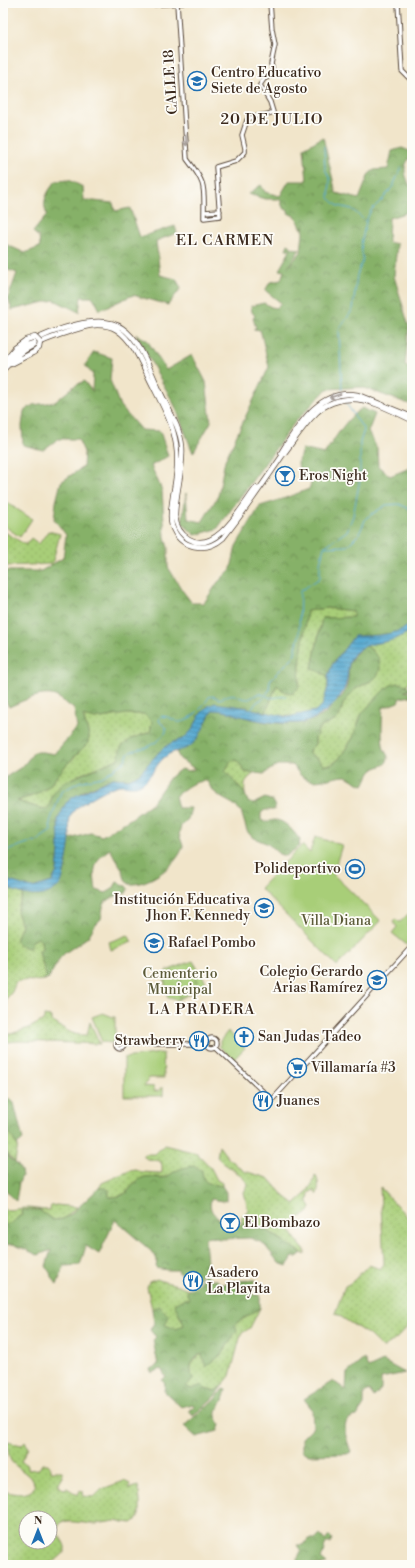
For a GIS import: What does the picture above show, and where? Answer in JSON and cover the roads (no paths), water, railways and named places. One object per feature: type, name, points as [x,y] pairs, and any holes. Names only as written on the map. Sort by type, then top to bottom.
[{"type":"highway","points":[[4,364],[29,343],[45,335],[86,322],[106,322],[115,324],[126,331],[139,349],[180,437],[182,452],[176,508],[176,524],[185,536],[192,541],[201,542],[215,539],[224,531],[274,465],[295,431],[316,406],[329,398],[342,394],[358,395],[412,420]]},
{"type":"highway","points":[[4,364],[26,350],[46,340],[83,328],[96,325],[114,328],[124,335],[136,353],[173,430],[177,449],[177,464],[171,514],[175,532],[180,540],[192,546],[201,548],[212,546],[220,541],[227,533],[315,413],[334,402],[352,399],[371,401],[412,417]]},
{"type":"highway","points":[[3,370],[4,364],[15,348],[26,340],[35,337],[40,342],[39,348],[34,352],[4,364]]},
{"type":"street","name":"CALLE 18","points":[[177,3],[187,159],[198,174],[204,186],[204,212]]},
{"type":"street","points":[[146,5],[182,3]]},
{"type":"street","points":[[220,211],[204,212],[204,218],[220,216],[220,211],[216,167],[236,161],[242,156],[245,148],[243,129],[246,120],[271,113],[273,110],[260,85],[264,78],[274,74],[271,64],[275,45],[270,3]]},
{"type":"street","points":[[398,3],[402,71],[412,81]]},
{"type":"street","points":[[124,1044],[207,1044],[211,1048],[216,1047],[272,1100],[412,946]]},
{"type":"street","points":[[207,1044],[210,1039],[215,1039],[217,1042],[216,1047]]},
{"type":"water","points":[[411,624],[412,631],[390,641],[365,646],[356,652],[348,667],[346,684],[340,697],[328,709],[314,718],[300,723],[274,722],[213,710],[194,743],[187,748],[168,754],[141,784],[133,786],[120,785],[110,788],[88,800],[73,812],[69,821],[70,841],[65,868],[61,883],[57,888],[49,893],[35,896],[3,886],[3,879],[32,888],[52,882],[57,871],[59,851],[58,819],[66,803],[73,797],[113,778],[129,779],[139,774],[163,748],[173,742],[183,739],[192,730],[201,713],[208,706],[215,703],[243,707],[288,717],[315,711],[322,706],[328,687],[328,676],[332,665],[354,636],[391,633]]},
{"type":"waterway","points":[[324,146],[325,169],[330,179],[329,198],[338,206],[352,209],[366,222],[361,244],[363,260],[357,275],[353,309],[339,330],[342,390]]},
{"type":"waterway","points":[[366,221],[371,210],[383,199],[393,186],[401,168]]},
{"type":"waterway","points":[[266,694],[269,691],[270,680],[294,656],[299,636],[300,591],[320,578],[320,563],[324,547],[347,531],[353,516],[360,479],[360,442],[364,430],[346,403]]},
{"type":"waterway","points":[[325,547],[347,546],[359,534],[366,518],[386,505],[399,504],[412,510]]},
{"type":"waterway","points":[[3,853],[25,844],[39,841],[51,831],[50,822],[61,792],[79,782],[102,777],[124,762],[128,754],[132,751],[147,747],[158,741],[166,732],[166,728],[159,721],[161,716],[182,722],[196,713],[209,697],[212,696],[220,699],[230,695],[236,695],[240,698],[249,699],[259,693],[271,698],[286,696]]},
{"type":"waterway","points":[[250,710],[257,702],[264,698]]},
{"type":"place","name":"Centro Educativo Siete de Agosto","points":[[197,81]]},
{"type":"place","name":"Eros Night","points":[[285,476]]},
{"type":"place","name":"Polideportivo","points":[[355,869]]},
{"type":"place","name":"Institución Educativa Jhon F. Kennedy","points":[[264,908]]},
{"type":"place","name":"Rafael Pombo","points":[[154,943]]},
{"type":"place","name":"Colegio Gerardo Arias Ramírez","points":[[377,980]]},
{"type":"place","name":"San Judas Tadeo","points":[[244,1037]]},
{"type":"place","name":"Strawberry","points":[[199,1041]]},
{"type":"place","name":"Villamaría #3","points":[[297,1068]]},
{"type":"place","name":"Juanes","points":[[263,1101]]},
{"type":"place","name":"El Bombazo","points":[[230,1223]]},
{"type":"place","name":"Asadero La Playita","points":[[193,1281]]},
{"type":"district","name":"20 DE JULIO","points":[[272,119]]},
{"type":"district","name":"EL CARMEN","points":[[225,240]]},
{"type":"district","name":"LA PRADERA","points":[[202,1009]]},
{"type":"park label","name":"Villa Diana","points":[[336,921]]},
{"type":"park label","name":"Cementerio Municipal","points":[[180,982]]}]
